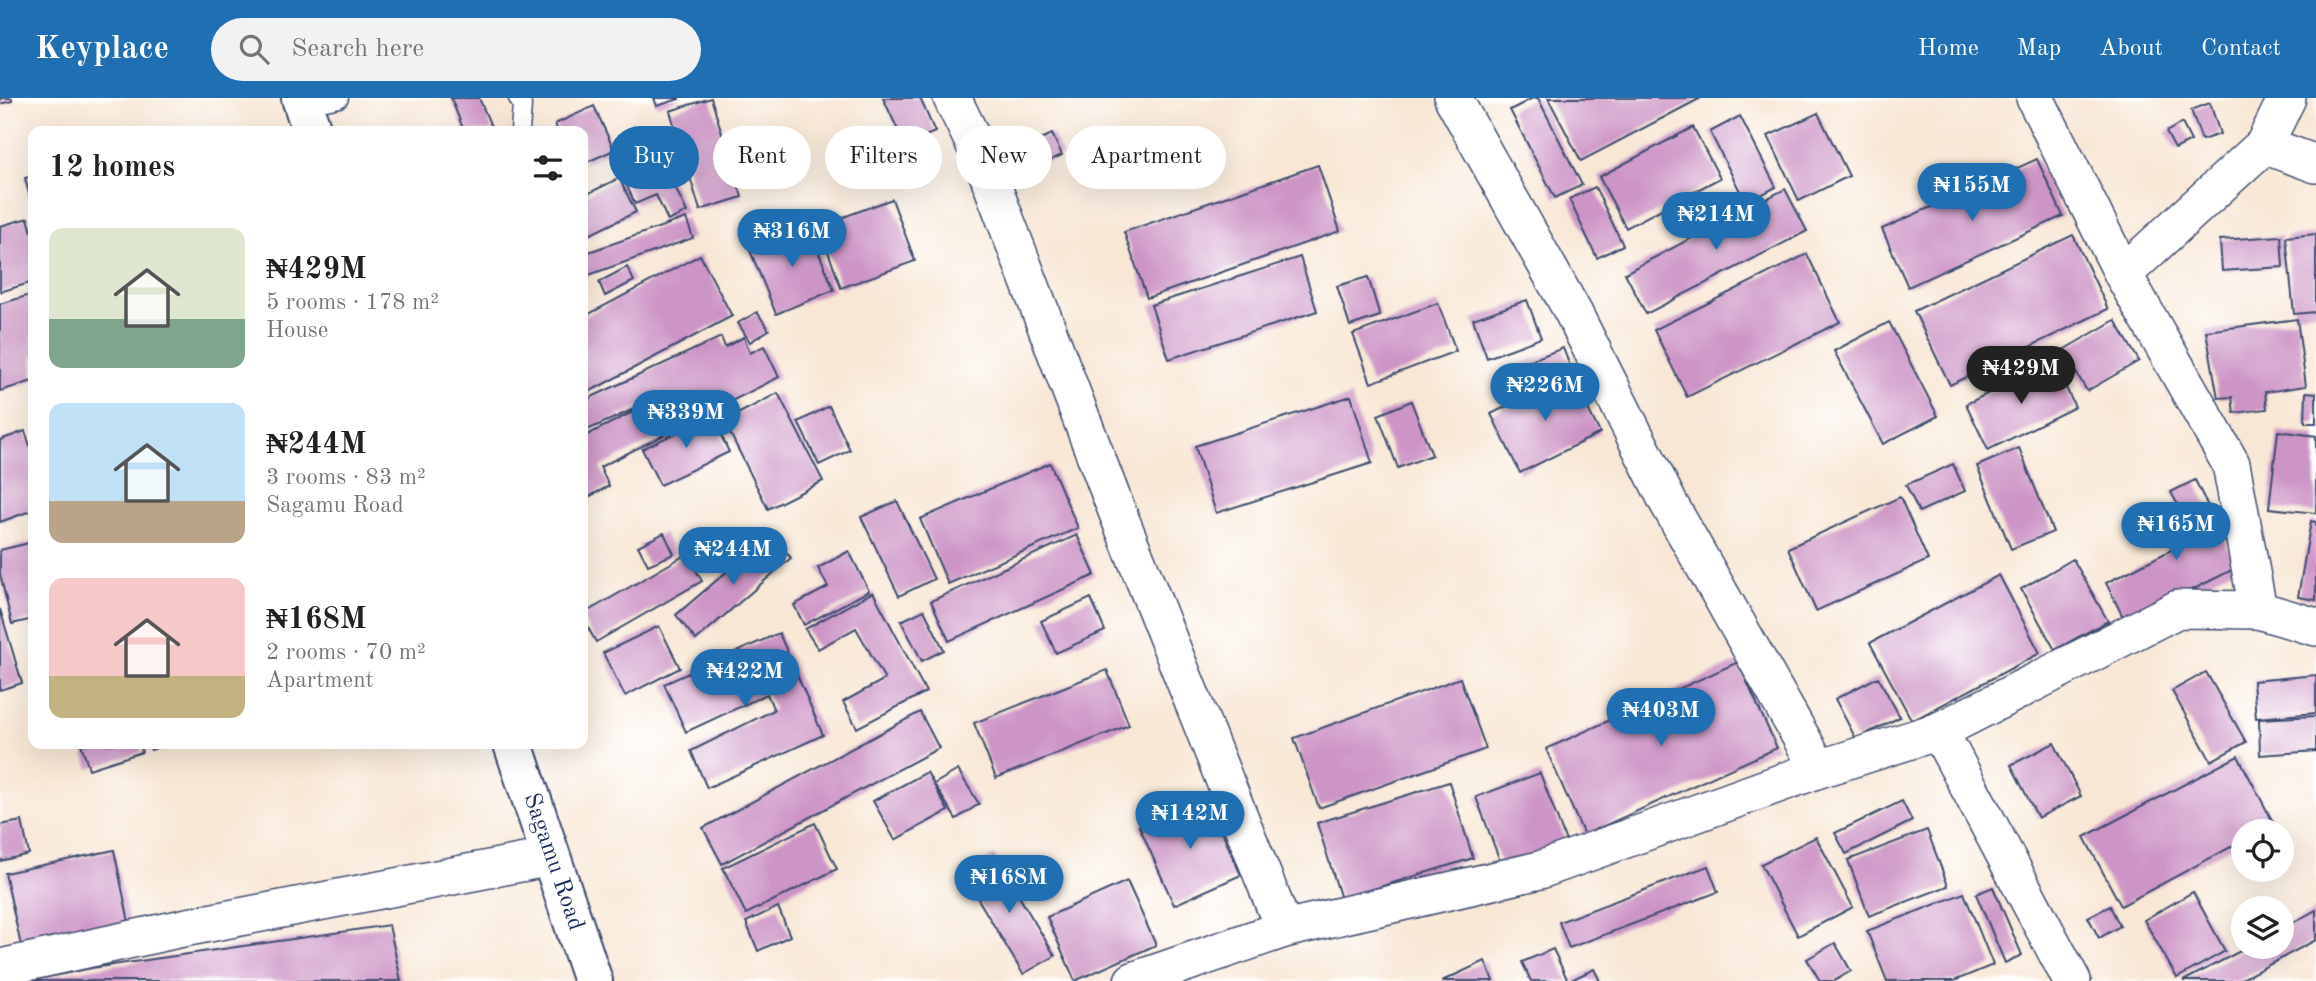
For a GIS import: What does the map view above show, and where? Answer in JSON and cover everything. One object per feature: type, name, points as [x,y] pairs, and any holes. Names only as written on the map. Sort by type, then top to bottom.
[{"type":"highway","name":"Sagamu Road","points":[[515,749],[593,981]]},
{"type":"street","points":[[952,98],[983,161],[1111,496],[1284,929]]},
{"type":"street","points":[[1453,98],[1574,314],[1668,502],[1819,769]]},
{"type":"street","points":[[2035,98],[2123,274],[2231,464],[2259,610]]},
{"type":"street","points":[[2123,274],[2264,145],[2287,98]]},
{"type":"street","points":[[2264,145],[2316,164]]},
{"type":"street","points":[[1133,981],[1284,929],[1540,870],[1819,769],[1938,731],[2178,609],[2259,610],[2316,627]]},
{"type":"street","points":[[1938,731],[2072,981]]},
{"type":"street","points":[[0,968],[183,928],[551,857]]},
{"type":"lane","points":[[518,98],[522,105],[520,126]]},
{"type":"building","points":[[0,98],[12,98],[12,101],[0,104]]},
{"type":"building","points":[[451,98],[479,98],[491,126],[462,126]]},
{"type":"building","points":[[654,98],[679,98],[679,99],[657,106]]},
{"type":"building","points":[[711,98],[720,126],[713,126],[713,189],[739,189],[742,197],[700,210],[694,189],[699,189],[699,126],[675,126],[670,111]]},
{"type":"building","points":[[883,98],[920,98],[932,126],[896,126]]},
{"type":"building","points":[[1538,98],[1582,185],[1555,198],[1510,110]]},
{"type":"building","points":[[1548,98],[1701,98],[1581,161]]},
{"type":"building","points":[[2210,103],[2220,134],[2202,140],[2191,110]]},
{"type":"building","points":[[594,106],[609,139],[609,152],[588,162],[588,126],[555,124]]},
{"type":"building","points":[[1818,113],[1849,176],[1799,201],[1768,136]]},
{"type":"building","points":[[1740,116],[1776,187],[1746,203],[1710,132]]},
{"type":"building","points":[[2182,123],[2191,141],[2175,149],[2166,132]]},
{"type":"building","points":[[1693,127],[1720,178],[1626,228],[1599,177]]},
{"type":"building","points":[[1052,134],[1062,155],[1052,160]]},
{"type":"building","points":[[2037,159],[2063,216],[1908,287],[1882,229]]},
{"type":"building","points":[[1318,165],[1340,231],[1147,298],[1124,232]]},
{"type":"building","points":[[609,183],[609,189],[624,189],[636,212],[588,236],[588,194]]},
{"type":"building","points":[[1595,187],[1623,245],[1597,258],[1569,199]]},
{"type":"building","points":[[628,189],[676,189],[687,212],[668,221],[656,195],[635,204]]},
{"type":"building","points":[[1785,189],[1807,231],[1646,314],[1625,273]]},
{"type":"building","points":[[892,199],[915,261],[841,288],[819,226]]},
{"type":"building","points":[[28,218],[28,284],[0,292],[0,226]]},
{"type":"building","points":[[686,218],[693,238],[588,275],[588,252]]},
{"type":"building","points":[[807,224],[834,290],[776,314],[749,248]]},
{"type":"building","points":[[2316,234],[2316,312],[2294,314],[2286,237]]},
{"type":"building","points":[[2073,235],[2108,309],[1950,385],[1914,311]]},
{"type":"building","points":[[2281,236],[2283,267],[2222,271],[2220,240]]},
{"type":"building","points":[[1807,254],[1840,322],[1687,397],[1654,330]]},
{"type":"building","points":[[700,255],[732,316],[588,392],[588,314]]},
{"type":"building","points":[[1300,257],[1317,311],[1169,359],[1151,305]]},
{"type":"building","points":[[627,267],[634,281],[605,296],[599,282]]},
{"type":"building","points":[[1368,277],[1380,316],[1350,326],[1337,286]]},
{"type":"building","points":[[28,296],[28,383],[0,391],[0,304]]},
{"type":"building","points":[[1527,300],[1541,338],[1487,358],[1473,319]]},
{"type":"building","points":[[1438,303],[1456,351],[1371,383],[1353,334]]},
{"type":"building","points":[[757,312],[769,330],[750,342],[738,323]]},
{"type":"building","points":[[2297,319],[2306,386],[2265,392],[2267,409],[2234,413],[2232,397],[2218,398],[2206,331]]},
{"type":"building","points":[[2115,320],[2139,361],[2087,391],[2063,350]]},
{"type":"building","points":[[1889,322],[1938,416],[1883,444],[1834,351]]},
{"type":"building","points":[[721,337],[725,347],[744,337],[750,353],[764,346],[779,377],[600,467],[609,486],[588,497],[588,434],[672,392],[588,430],[588,399]]},
{"type":"building","points":[[1563,348],[1571,369],[1510,392],[1502,371]]},
{"type":"building","points":[[2054,362],[2075,407],[1988,450],[1966,404]]},
{"type":"building","points":[[1571,374],[1600,433],[1520,473],[1491,414]]},
{"type":"building","points":[[2306,392],[2316,393],[2316,423],[2305,423]]},
{"type":"building","points":[[778,393],[823,481],[768,509],[724,421]]},
{"type":"building","points":[[1351,396],[1372,463],[1216,513],[1195,446]]},
{"type":"building","points":[[1411,401],[1432,455],[1398,468],[1378,415]]},
{"type":"building","points":[[829,406],[850,450],[819,465],[798,422]]},
{"type":"building","points":[[712,416],[729,452],[660,485],[642,449]]},
{"type":"building","points":[[25,431],[28,440],[28,512],[0,522],[0,440]]},
{"type":"building","points":[[2278,431],[2316,436],[2316,513],[2269,508]]},
{"type":"building","points":[[2019,448],[2053,532],[2011,549],[1977,466]]},
{"type":"building","points":[[1050,463],[1078,528],[948,584],[920,519]]},
{"type":"building","points":[[1953,464],[1965,491],[1919,512],[1906,485]]},
{"type":"building","points":[[2195,480],[2238,567],[2126,623],[2106,583],[2195,538],[2171,492]]},
{"type":"building","points":[[1900,497],[1928,560],[1816,611],[1788,548]]},
{"type":"building","points":[[897,501],[934,579],[899,596],[861,517]]},
{"type":"building","points":[[2311,521],[2316,522],[2316,600],[2298,597]]},
{"type":"building","points":[[664,533],[674,554],[648,565],[638,546]]},
{"type":"building","points":[[771,534],[791,558],[696,640],[676,615]]},
{"type":"building","points":[[1077,535],[1095,575],[949,641],[931,601]]},
{"type":"building","points":[[28,543],[28,620],[12,624],[0,574],[0,550]]},
{"type":"building","points":[[849,551],[869,591],[804,625],[794,605],[828,587],[818,568]]},
{"type":"building","points":[[687,554],[702,581],[596,642],[588,628],[588,611]]},
{"type":"building","points":[[2073,559],[2108,621],[2055,650],[2021,589]]},
{"type":"building","points":[[1999,575],[2040,653],[1912,721],[1870,643]]},
{"type":"building","points":[[873,592],[926,692],[857,728],[843,702],[885,679],[856,628],[818,649],[805,629]]},
{"type":"building","points":[[1091,598],[1105,631],[1056,653],[1041,621]]},
{"type":"building","points":[[0,609],[22,683],[0,690]]},
{"type":"building","points":[[924,610],[944,650],[922,661],[901,621]]},
{"type":"building","points":[[659,626],[680,668],[625,696],[603,653]]},
{"type":"building","points":[[779,633],[823,735],[707,788],[691,751],[774,710],[767,694],[686,732],[664,684]]},
{"type":"building","points":[[1738,662],[1777,748],[1584,835],[1546,749]]},
{"type":"building","points":[[1107,670],[1129,725],[996,778],[974,723]]},
{"type":"building","points":[[2206,672],[2246,742],[2211,761],[2172,691]]},
{"type":"building","points":[[2316,675],[2316,713],[2256,718],[2253,681]]},
{"type":"building","points":[[1878,677],[1900,717],[1856,739],[1835,699]]},
{"type":"building","points":[[1460,678],[1486,749],[1319,808],[1294,738]]},
{"type":"building","points":[[920,712],[939,748],[722,864],[703,828]]},
{"type":"building","points":[[2316,716],[2316,751],[2260,755],[2259,719]]},
{"type":"building","points":[[2054,743],[2081,796],[2038,818],[2011,765]]},
{"type":"building","points":[[83,749],[141,749],[142,752],[89,769]]},
{"type":"building","points":[[2238,756],[2271,819],[2231,819],[2231,847],[2121,906],[2084,837]]},
{"type":"building","points":[[958,770],[979,804],[956,819],[934,784]]},
{"type":"building","points":[[927,772],[948,811],[895,840],[873,801]]},
{"type":"building","points":[[1540,773],[1567,844],[1503,869],[1476,797]]},
{"type":"building","points":[[1449,782],[1473,858],[1341,899],[1317,823]]},
{"type":"building","points":[[1206,796],[1241,875],[1174,905],[1139,826]]},
{"type":"building","points":[[1902,801],[1912,821],[1846,854],[1835,833]]},
{"type":"building","points":[[22,821],[29,854],[0,861],[0,825]]},
{"type":"building","points":[[815,823],[837,869],[746,914],[723,868]]},
{"type":"building","points":[[1927,830],[1948,886],[1869,916],[1848,860]]},
{"type":"building","points":[[1816,837],[1853,907],[1798,936],[1761,864]]},
{"type":"building","points":[[114,850],[130,927],[22,950],[5,873]]},
{"type":"building","points":[[994,855],[1055,956],[1023,974],[963,874]]},
{"type":"building","points":[[1708,866],[1718,892],[1569,948],[1559,922]]},
{"type":"building","points":[[1127,881],[1156,945],[1075,981],[1047,917]]},
{"type":"building","points":[[1993,887],[2022,955],[2005,963],[1976,894]]},
{"type":"building","points":[[2193,892],[2225,951],[2177,978],[2144,920]]},
{"type":"building","points":[[1964,893],[1993,965],[1954,981],[1887,981],[1867,931]]},
{"type":"building","points":[[2110,906],[2120,926],[2099,938],[2088,917]]},
{"type":"building","points":[[778,907],[790,936],[758,951],[746,922]]},
{"type":"building","points":[[2316,910],[2316,940],[2294,952],[2294,922]]},
{"type":"building","points":[[389,925],[401,981],[29,981],[92,968]]},
{"type":"building","points":[[1835,943],[1851,971],[1834,981],[1820,981],[1807,959]]},
{"type":"building","points":[[1553,949],[1568,981],[1531,981],[1522,962]]},
{"type":"building","points":[[2231,956],[2231,959],[2280,959],[2238,981],[2183,981]]},
{"type":"building","points":[[1485,961],[1493,981],[1442,981]]},
{"type":"building","points":[[1594,969],[1600,981],[1569,981]]}]
